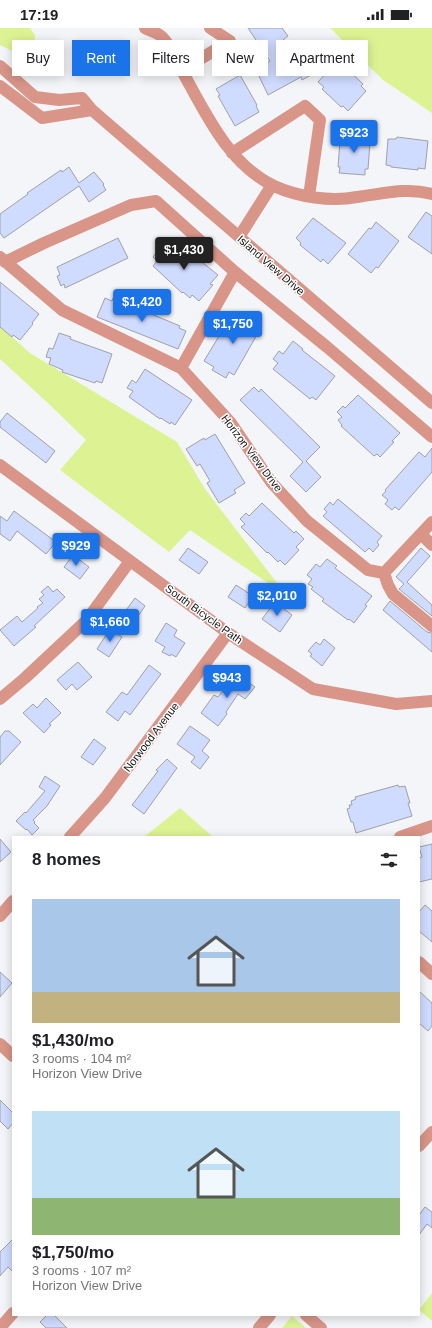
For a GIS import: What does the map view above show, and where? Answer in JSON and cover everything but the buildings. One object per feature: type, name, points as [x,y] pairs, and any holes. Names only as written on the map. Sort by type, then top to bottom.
[{"type":"street","points":[[145,28],[163,36],[165,40]]},
{"type":"street","points":[[204,57],[230,41],[210,28]]},
{"type":"street","points":[[0,66],[35,97],[59,100],[82,98],[92,110]]},
{"type":"street","points":[[185,76],[209,118],[232,153],[257,176],[272,185],[287,191],[309,196],[346,199],[383,192],[407,191],[432,194]]},
{"type":"street","points":[[0,86],[42,118],[92,110]]},
{"type":"street","points":[[232,153],[305,106],[320,120],[309,196]]},
{"type":"street","name":"Island View Drive","points":[[92,110],[432,403]]},
{"type":"street","points":[[239,237],[272,185]]},
{"type":"street","name":"Horizon View Drive","points":[[384,573],[368,570],[307,521],[271,482],[231,423],[181,368],[62,310],[3,259],[131,205],[156,201],[235,272],[327,347],[432,437]]},
{"type":"street","points":[[181,368],[235,272]]},
{"type":"street","name":"South Bicycle Path","points":[[1,468],[228,633],[313,689],[396,704],[432,701]]},
{"type":"street","points":[[432,522],[384,573],[393,594],[432,626]]},
{"type":"street","points":[[421,534],[432,544]]},
{"type":"street","points":[[0,699],[26,678],[86,621],[101,603],[130,561]]},
{"type":"street","name":"Norwood Avenue","points":[[71,836],[105,798],[228,633]]},
{"type":"street","points":[[403,836],[432,826]]},
{"type":"street","points":[[0,916],[12,902]]},
{"type":"street","points":[[420,963],[432,974]]},
{"type":"street","points":[[0,1044],[12,1055]]},
{"type":"street","points":[[420,1145],[432,1132]]},
{"type":"street","points":[[0,1328],[12,1314]]},
{"type":"street","points":[[259,1328],[269,1316]]},
{"type":"street","points":[[307,1316],[321,1328]]},
{"type":"green space","points":[[0,28],[30,28],[35,35],[35,40],[12,40],[12,51],[0,45]]},
{"type":"green space","points":[[330,28],[432,28],[432,113],[383,80],[368,65],[368,40],[342,40]]},
{"type":"green space","points":[[0,326],[30,353],[177,442],[205,489],[287,596],[190,530],[169,552],[60,470],[86,440],[0,359]]},
{"type":"green space","points":[[180,808],[212,836],[145,836]]},
{"type":"green space","points":[[432,1293],[432,1321],[420,1311],[420,1309]]},
{"type":"green space","points":[[292,1316],[306,1328],[282,1328]]}]
